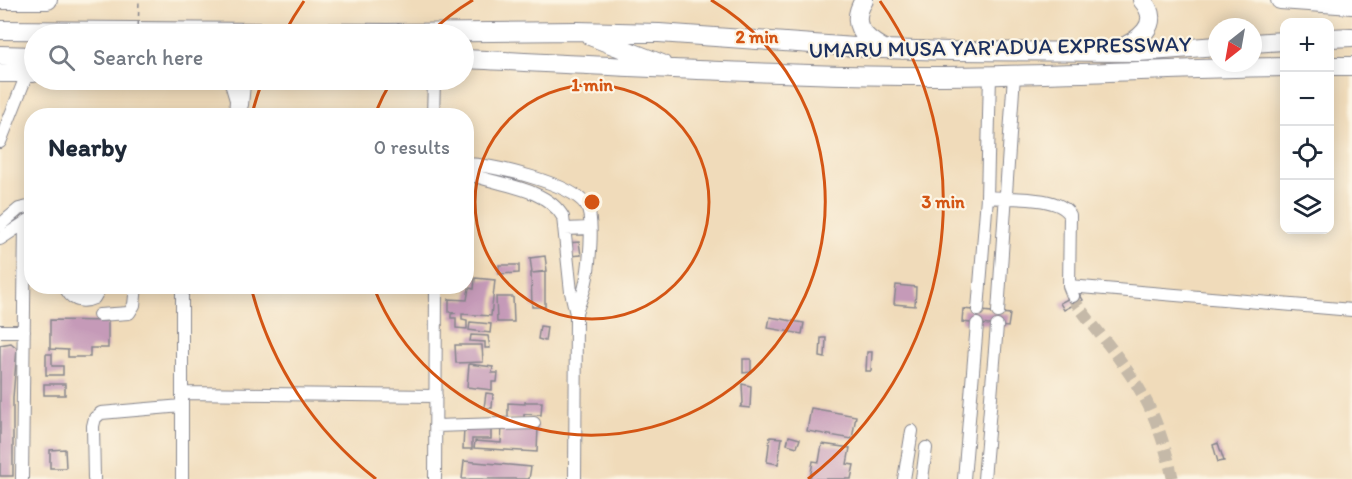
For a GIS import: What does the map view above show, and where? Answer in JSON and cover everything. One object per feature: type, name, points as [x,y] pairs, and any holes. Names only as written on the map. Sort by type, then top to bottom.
[{"type":"highway","points":[[0,0],[48,0]]},
{"type":"highway","points":[[864,0],[858,9],[857,21],[867,40],[882,49]]},
{"type":"highway","points":[[1112,52],[1138,41],[1147,28],[1149,11],[1142,0]]},
{"type":"highway","points":[[1280,0],[1352,5]]},
{"type":"highway","name":"UMARU MUSA YAR'ADUA EXPRESSWAY","points":[[0,30],[24,30]]},
{"type":"highway","points":[[577,31],[678,70]]},
{"type":"highway","name":"UMARU MUSA YAR'ADUA EXPRESSWAY","points":[[474,33],[577,31],[659,33],[882,49],[1138,52],[1208,47]]},
{"type":"highway","points":[[1334,38],[1352,37]]},
{"type":"highway","points":[[1262,42],[1280,41]]},
{"type":"highway","points":[[0,55],[24,56]]},
{"type":"highway","name":"UMARU MUSA YAR'ADUA EXPRESSWAY","points":[[474,59],[678,70],[904,76],[1280,67]]},
{"type":"highway","points":[[1334,65],[1352,61]]},
{"type":"highway","points":[[1334,66],[1352,66]]},
{"type":"highway","points":[[0,73],[24,73]]},
{"type":"street","points":[[978,310],[987,197],[990,75]]},
{"type":"street","points":[[998,312],[1014,75]]},
{"type":"street","points":[[0,141],[24,88]]},
{"type":"street","points":[[234,90],[236,108]]},
{"type":"street","points":[[242,108],[243,90]]},
{"type":"street","points":[[433,108],[434,90]]},
{"type":"street","points":[[474,166],[534,178],[568,190],[586,205],[590,228],[588,268],[585,289],[576,314]]},
{"type":"street","points":[[474,175],[542,196],[559,210],[563,217],[571,292],[576,314],[575,479]]},
{"type":"street","points":[[987,197],[1053,201],[1066,208],[1070,215],[1071,291],[1352,310]]},
{"type":"street","points":[[0,225],[19,209],[24,208]]},
{"type":"street","points":[[0,239],[24,224]]},
{"type":"street","points":[[565,229],[590,228]]},
{"type":"street","points":[[569,268],[588,268]]},
{"type":"street","points":[[22,479],[25,294]]},
{"type":"street","points":[[69,294],[82,301],[94,298],[96,294]]},
{"type":"street","points":[[99,315],[129,313],[134,305],[135,294]]},
{"type":"street","points":[[182,294],[182,479]]},
{"type":"street","points":[[435,479],[436,294]]},
{"type":"street","points":[[964,479],[977,324]]},
{"type":"street","points":[[984,479],[997,326]]},
{"type":"street","points":[[0,331],[24,331]]},
{"type":"street","points":[[94,479],[93,426],[95,417],[101,413],[182,399],[436,396]]},
{"type":"street","points":[[435,426],[534,423]]},
{"type":"street","points":[[904,479],[912,431]]},
{"type":"street","points":[[922,479],[926,448]]},
{"type":"path","points":[[138,24],[139,0]]},
{"type":"building","points":[[579,242],[581,255],[569,256],[567,243]]},
{"type":"building","points":[[545,256],[547,271],[532,273],[530,258]]},
{"type":"building","points":[[499,265],[519,265],[519,273],[499,274]]},
{"type":"building","points":[[545,272],[545,307],[532,307],[531,273]]},
{"type":"building","points":[[475,278],[495,280],[491,316],[462,314],[462,319],[467,320],[467,329],[456,328],[456,318],[451,318],[451,314],[456,313],[449,312],[449,299],[467,300],[468,294],[474,294]]},
{"type":"building","points":[[896,285],[916,287],[915,306],[894,304]]},
{"type":"building","points":[[1079,293],[1083,300],[1064,310],[1060,303]]},
{"type":"building","points":[[496,297],[513,297],[514,322],[497,322]]},
{"type":"building","points":[[963,309],[1010,314],[1008,327],[962,322]]},
{"type":"building","points":[[770,317],[804,323],[802,334],[768,328]]},
{"type":"building","points":[[50,320],[108,321],[108,348],[90,348],[90,357],[68,357],[68,350],[50,349]]},
{"type":"building","points":[[470,322],[491,324],[490,333],[469,330]]},
{"type":"building","points":[[540,326],[547,327],[545,341],[538,339]]},
{"type":"building","points":[[471,335],[488,336],[490,348],[485,348],[485,342],[470,341]]},
{"type":"building","points":[[821,338],[826,338],[825,358],[820,357]]},
{"type":"building","points":[[11,343],[17,348],[13,398],[13,476],[0,476],[0,345]]},
{"type":"building","points":[[455,345],[482,345],[483,362],[456,363]]},
{"type":"building","points":[[867,352],[872,352],[871,371],[866,371]]},
{"type":"building","points":[[46,354],[52,354],[52,366],[63,366],[63,375],[46,375]]},
{"type":"building","points":[[743,359],[751,359],[751,372],[743,373]]},
{"type":"building","points":[[469,364],[493,367],[492,373],[498,373],[497,382],[492,382],[492,390],[467,387]]},
{"type":"building","points":[[44,384],[65,384],[65,395],[44,395]]},
{"type":"building","points":[[742,384],[751,386],[750,408],[740,407],[743,403]]},
{"type":"building","points":[[486,393],[493,394],[492,408],[484,408]]},
{"type":"building","points":[[525,402],[542,402],[541,415],[524,414],[524,419],[508,418],[508,403],[525,404]]},
{"type":"building","points":[[811,408],[856,416],[852,439],[807,431]]},
{"type":"building","points":[[502,425],[538,427],[537,452],[474,448],[475,441],[501,443]]},
{"type":"building","points":[[464,428],[491,428],[491,439],[472,439],[472,449],[463,449]]},
{"type":"building","points":[[789,436],[800,439],[797,447],[787,444]]},
{"type":"building","points":[[770,437],[782,438],[778,464],[767,462]]},
{"type":"building","points":[[1218,443],[1224,461],[1218,462],[1213,445]]},
{"type":"building","points":[[822,444],[850,448],[847,464],[854,465],[851,479],[810,479],[813,461],[819,462]]},
{"type":"building","points":[[65,449],[66,468],[50,468],[50,450]]},
{"type":"building","points":[[464,461],[531,467],[529,479],[462,479]]},
{"type":"tunnel","points":[[1073,296],[1129,372],[1144,397],[1161,436],[1173,479]]}]
